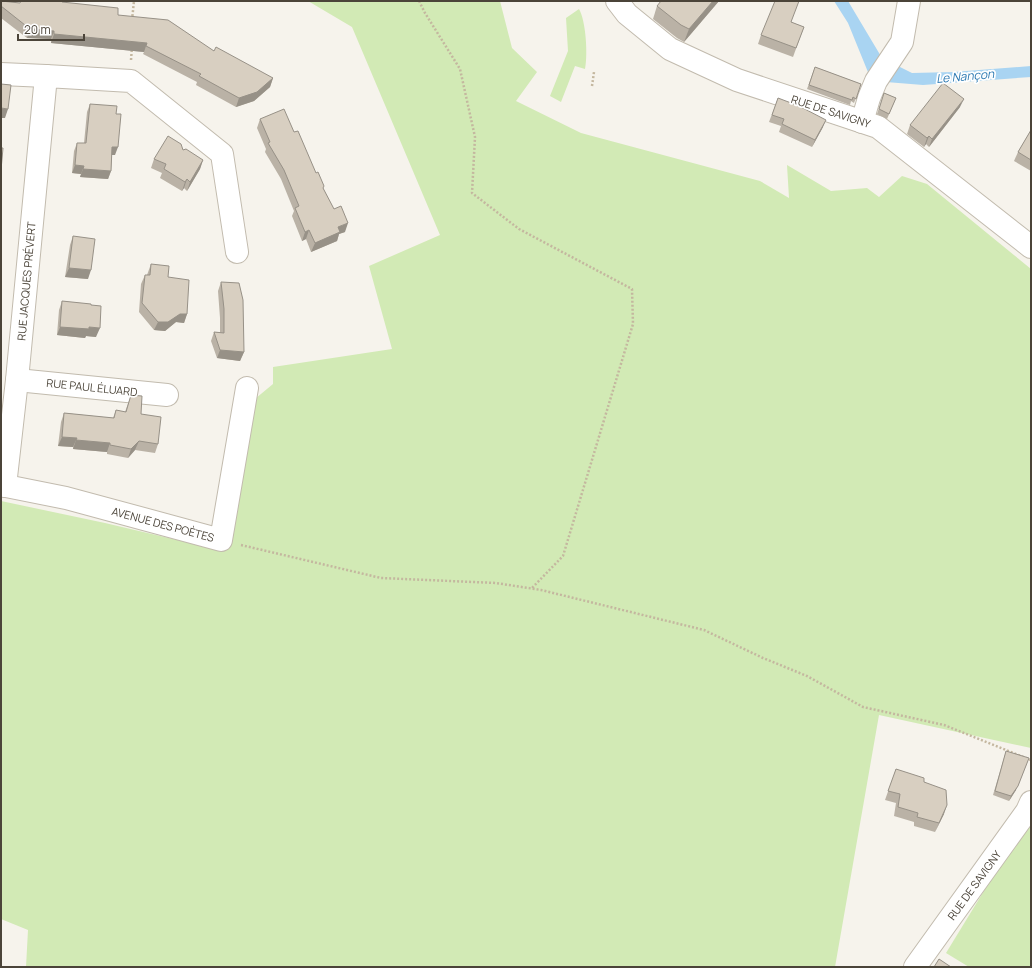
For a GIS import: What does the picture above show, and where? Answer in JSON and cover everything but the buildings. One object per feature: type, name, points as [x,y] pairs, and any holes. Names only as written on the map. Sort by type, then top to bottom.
[{"type":"street","name":"RUE DE SAVIGNY","points":[[617,1],[626,14],[670,49],[737,80],[878,127],[1031,247]]},
{"type":"street","points":[[862,122],[876,81],[902,42],[909,1]]},
{"type":"street","points":[[1,74],[131,81],[222,154],[237,252]]},
{"type":"street","name":"RUE JACQUES PRÉVERT","points":[[3,485],[17,380],[46,76]]},
{"type":"street","name":"RUE PAUL ÉLUARD","points":[[17,380],[167,395]]},
{"type":"street","name":"AVENUE DES POÈTES","points":[[3,485],[66,498],[221,540],[247,388]]},
{"type":"street","name":"RUE DE SAVIGNY","points":[[915,967],[1027,811],[1031,802]]},
{"type":"path","points":[[132,24],[134,1]]},
{"type":"path","points":[[419,1],[460,69],[474,137],[472,193],[519,229],[632,289],[633,324],[563,556],[532,588]]},
{"type":"path","points":[[131,81],[132,45]]},
{"type":"path","points":[[592,86],[594,72]]},
{"type":"path","points":[[221,540],[381,578],[496,583],[532,588],[704,630],[763,658],[807,676],[863,707],[944,725],[1031,760]]},
{"type":"green space","points":[[308,1],[500,1],[512,48],[537,72],[516,101],[581,133],[760,181],[789,198],[787,165],[831,191],[867,188],[879,197],[902,176],[927,184],[1031,269],[1031,748],[879,715],[835,967],[26,967],[28,930],[1,919],[1,501],[105,523],[224,551],[250,403],[273,384],[273,367],[392,349],[369,266],[440,235],[352,27]]},
{"type":"green space","points":[[579,9],[586,38],[585,69],[575,66],[561,102],[550,96],[568,51],[566,18]]},
{"type":"green space","points":[[1031,814],[1031,967],[969,967],[946,953]]},
{"type":"water","name":"Le Nançon","points":[[834,1],[848,1],[882,58],[912,73],[953,72],[1031,66],[1031,77],[923,85],[886,82],[870,77],[848,23]]}]
